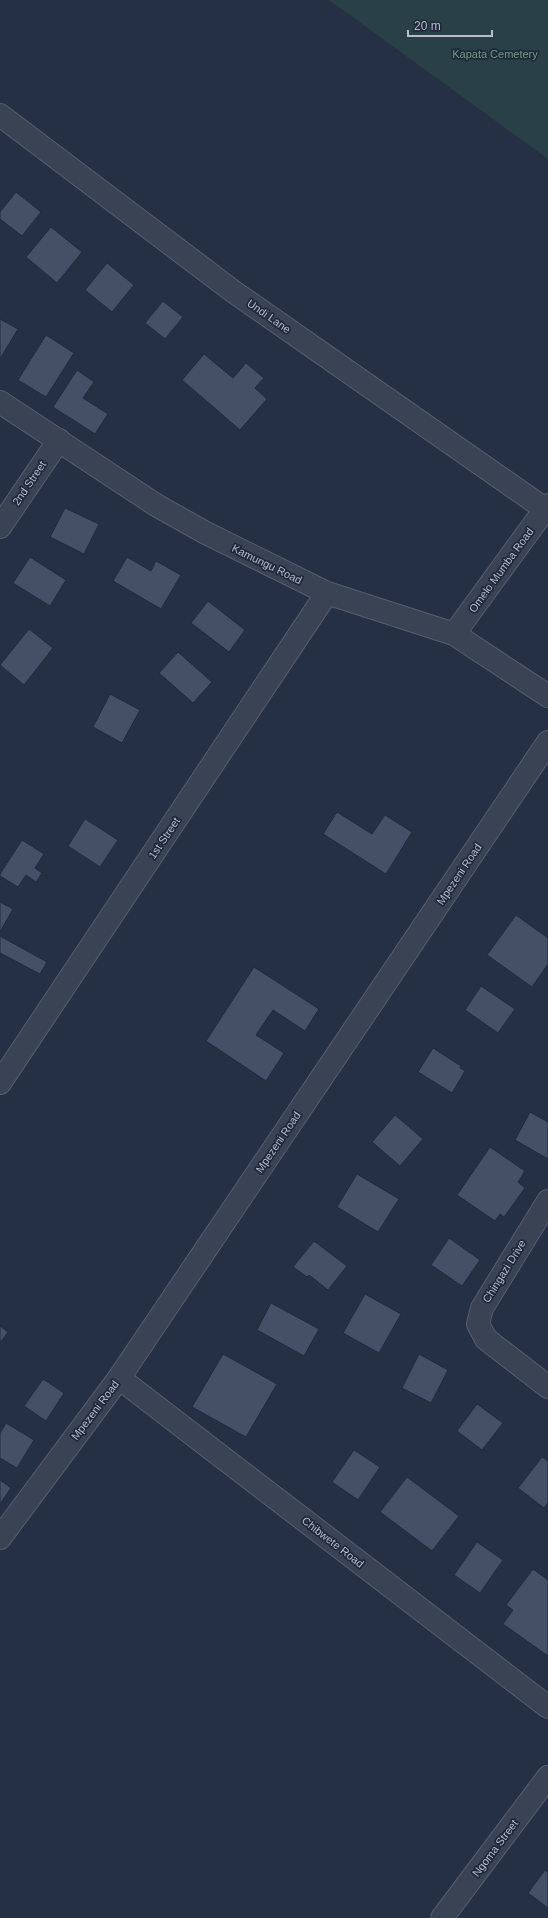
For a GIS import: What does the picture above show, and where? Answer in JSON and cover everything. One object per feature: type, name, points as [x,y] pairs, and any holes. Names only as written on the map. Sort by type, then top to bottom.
[{"type":"street","name":"Undi Lane","points":[[0,115],[234,292],[547,507]]},
{"type":"street","name":"Kamungu Road","points":[[0,402],[156,506],[253,558],[328,593],[454,634],[548,696]]},
{"type":"street","name":"2nd Street","points":[[0,527],[59,440]]},
{"type":"street","name":"Omelo Mumba Road","points":[[454,634],[547,507]]},
{"type":"street","name":"1st Street","points":[[0,1082],[328,593]]},
{"type":"street","name":"Mpezeni Road","points":[[0,1538],[119,1378],[548,742]]},
{"type":"street","name":"Chingazi Drive","points":[[548,1201],[482,1308],[478,1324],[486,1339],[548,1387]]},
{"type":"street","name":"Chibwete Road","points":[[119,1378],[548,1707]]},
{"type":"street","name":"Ngoma Street","points":[[442,1918],[548,1777]]},
{"type":"green space","name":"Kapata Cemetery","points":[[329,0],[548,0],[548,159]]},
{"type":"building","points":[[16,192],[41,212],[22,236],[0,219],[0,212]]},
{"type":"building","points":[[51,227],[82,252],[57,283],[26,257]]},
{"type":"building","points":[[107,263],[134,285],[112,312],[85,290]]},
{"type":"building","points":[[163,301],[183,317],[165,339],[145,323]]},
{"type":"building","points":[[0,319],[18,329],[0,359]]},
{"type":"building","points":[[46,335],[74,353],[46,397],[18,380]]},
{"type":"building","points":[[204,354],[233,378],[246,363],[264,378],[255,388],[267,399],[240,430],[182,380]]},
{"type":"building","points":[[77,370],[94,382],[83,398],[108,414],[95,434],[53,407]]},
{"type":"building","points":[[65,508],[99,524],[84,554],[50,537]]},
{"type":"building","points":[[30,557],[66,580],[50,606],[13,583]]},
{"type":"building","points":[[127,557],[151,571],[156,561],[181,575],[161,609],[113,581]]},
{"type":"building","points":[[208,601],[245,630],[229,652],[191,623]]},
{"type":"building","points":[[29,629],[53,648],[24,685],[0,665]]},
{"type":"building","points":[[178,652],[212,682],[193,703],[159,673]]},
{"type":"building","points":[[110,694],[140,710],[122,743],[93,727]]},
{"type":"building","points":[[337,812],[372,834],[385,815],[412,832],[386,874],[323,834]]},
{"type":"building","points":[[85,819],[118,840],[100,867],[68,846]]},
{"type":"building","points":[[22,840],[44,854],[35,868],[42,873],[36,882],[26,875],[18,887],[0,876],[0,874]]},
{"type":"building","points":[[0,902],[13,909],[0,932]]},
{"type":"building","points":[[516,915],[548,938],[548,964],[532,987],[487,955]]},
{"type":"building","points":[[0,936],[47,962],[40,974],[0,953]]},
{"type":"building","points":[[254,967],[319,1009],[305,1031],[273,1010],[256,1035],[284,1053],[266,1081],[206,1041]]},
{"type":"building","points":[[481,986],[515,1009],[498,1033],[465,1010]]},
{"type":"building","points":[[433,1048],[461,1066],[460,1068],[465,1071],[452,1093],[418,1072]]},
{"type":"building","points":[[530,1112],[548,1122],[548,1159],[515,1140]]},
{"type":"building","points":[[395,1115],[423,1139],[400,1166],[372,1142]]},
{"type":"building","points":[[490,1147],[525,1171],[518,1182],[525,1188],[504,1217],[500,1214],[495,1221],[457,1195]]},
{"type":"building","points":[[357,1174],[399,1199],[378,1232],[337,1207]]},
{"type":"building","points":[[449,1238],[480,1260],[462,1286],[431,1265]]},
{"type":"building","points":[[314,1241],[347,1266],[328,1290],[309,1275],[307,1277],[293,1267]]},
{"type":"building","points":[[365,1294],[401,1314],[379,1353],[343,1333]]},
{"type":"building","points":[[271,1303],[319,1329],[304,1356],[257,1330]]},
{"type":"building","points":[[0,1326],[8,1332],[0,1343]]},
{"type":"building","points":[[223,1354],[277,1384],[246,1437],[192,1407]]},
{"type":"building","points":[[419,1354],[448,1370],[431,1403],[402,1388]]},
{"type":"building","points":[[43,1379],[64,1393],[46,1421],[24,1406]]},
{"type":"building","points":[[477,1404],[503,1423],[482,1450],[457,1431]]},
{"type":"building","points":[[6,1423],[34,1440],[17,1468],[0,1458],[0,1433]]},
{"type":"building","points":[[354,1450],[380,1467],[358,1500],[332,1482]]},
{"type":"building","points":[[542,1457],[548,1461],[548,1503],[544,1508],[518,1488]]},
{"type":"building","points":[[407,1477],[459,1516],[432,1551],[380,1512]]},
{"type":"building","points":[[0,1480],[11,1488],[0,1504]]},
{"type":"building","points":[[477,1542],[503,1560],[480,1593],[454,1575]]},
{"type":"building","points":[[533,1569],[548,1580],[548,1656],[503,1624],[513,1610],[506,1605]]},
{"type":"building","points":[[545,1870],[548,1872],[548,1908],[528,1893]]}]
